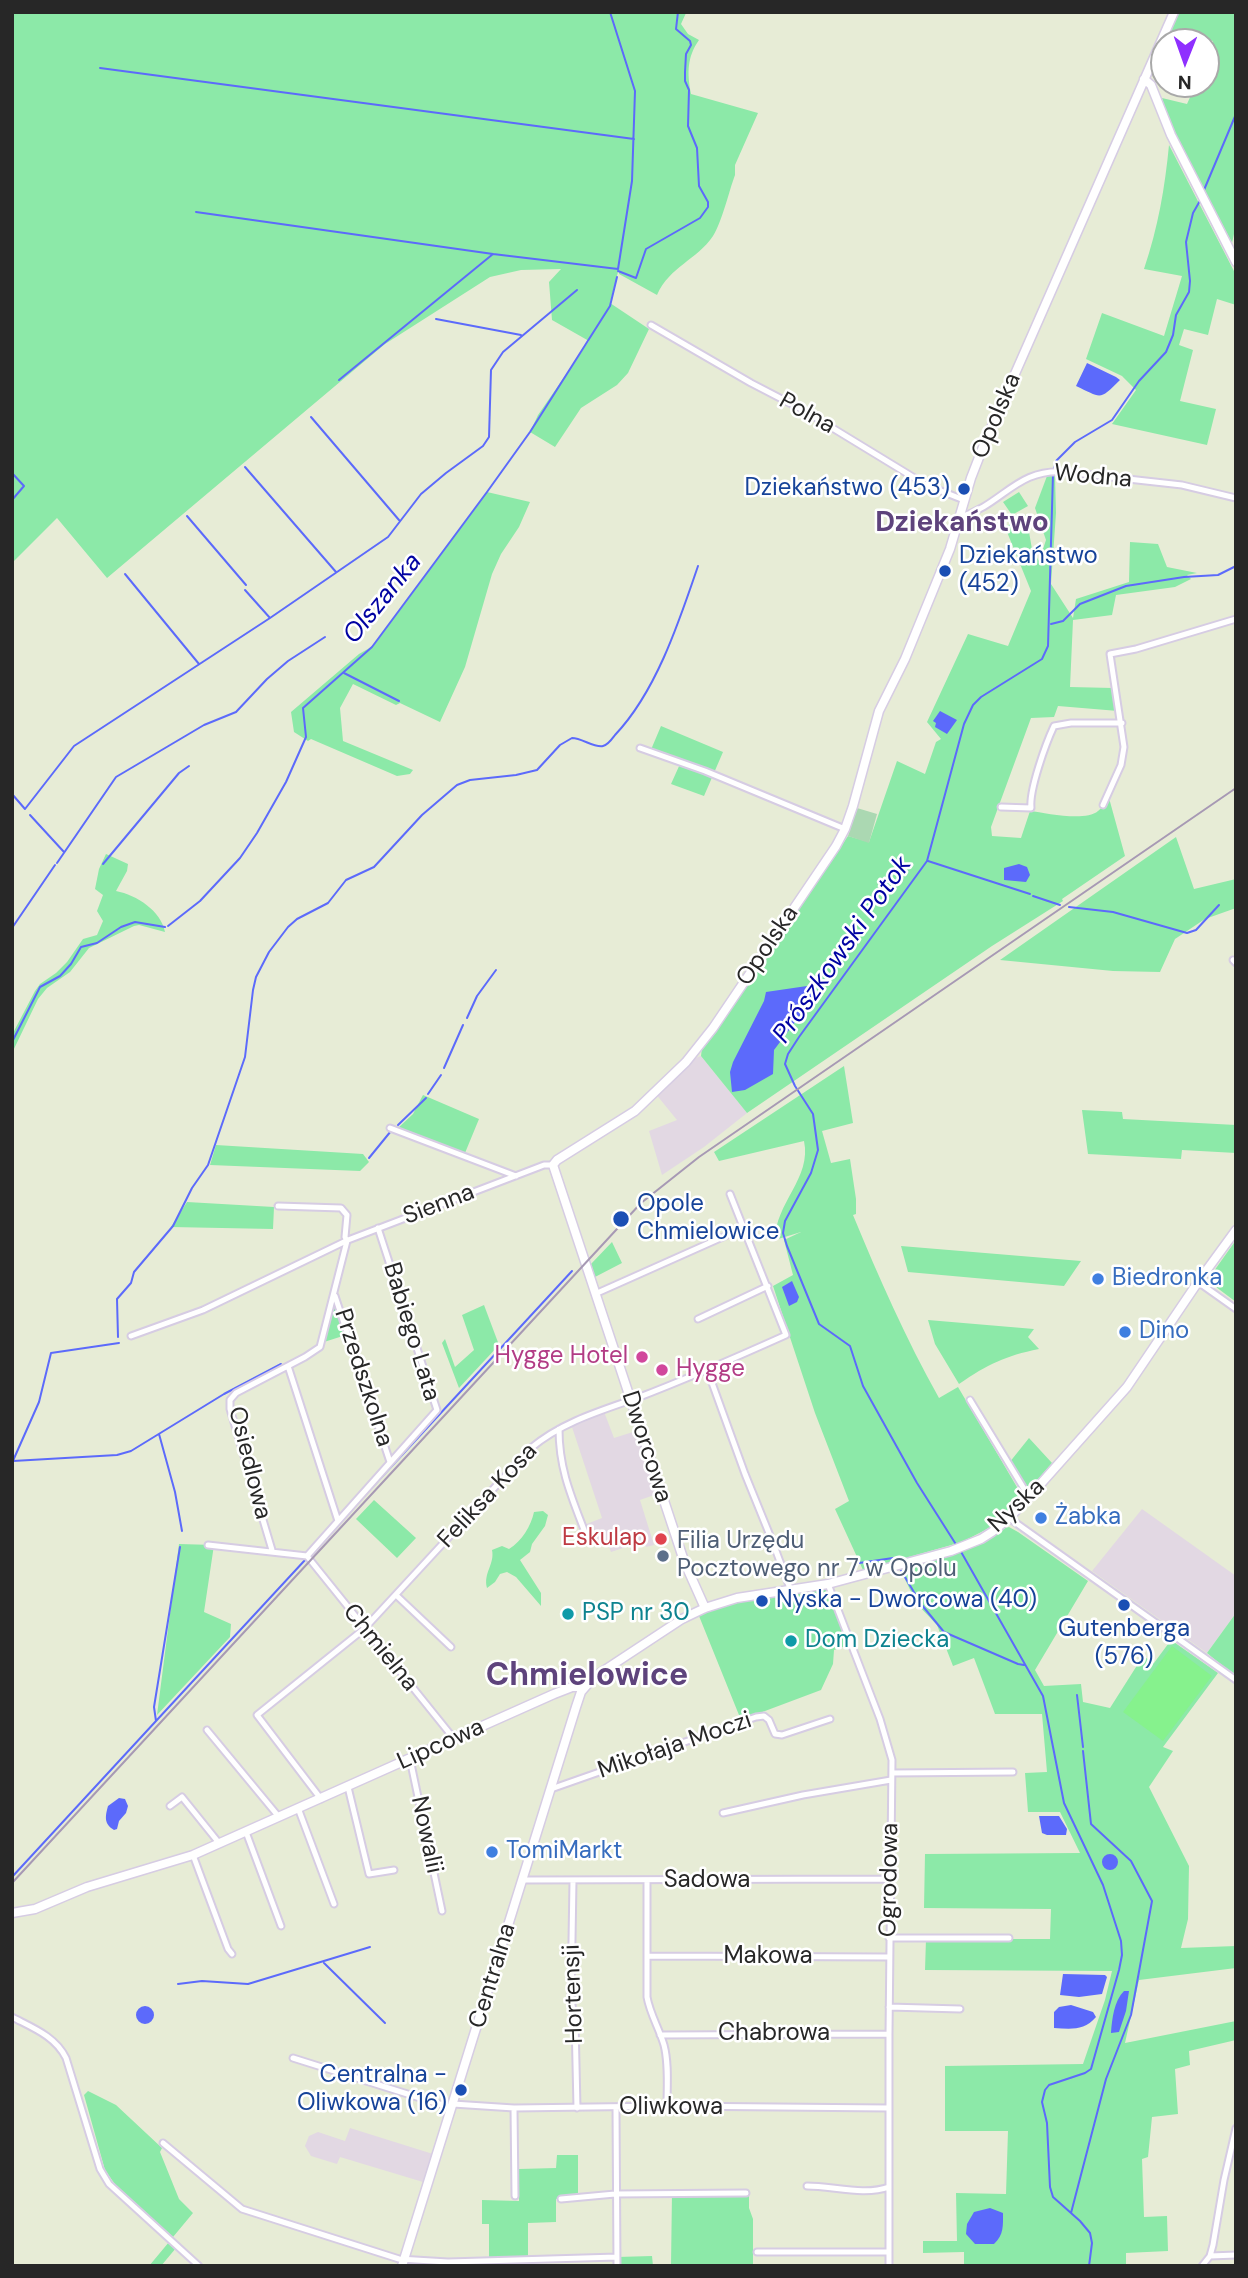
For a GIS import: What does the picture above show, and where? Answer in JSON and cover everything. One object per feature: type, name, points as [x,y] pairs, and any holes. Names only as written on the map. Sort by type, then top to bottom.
[{"type":"street","name":"Opolska","points":[[713,1028],[845,829],[879,711],[905,659],[950,549],[978,461],[1174,12]]},
{"type":"street","points":[[1144,79],[1152,85],[1161,114],[1236,262]]},
{"type":"street","name":"Polna","points":[[651,325],[739,377],[813,415],[926,485],[964,500]]},
{"type":"street","name":"Wodna","points":[[961,517],[976,512],[1025,478],[1058,471],[1182,485],[1236,498]]},
{"type":"street","points":[[1103,805],[1124,755],[1122,723],[1110,654],[1147,646],[1236,619]]},
{"type":"street","points":[[1001,807],[1031,808],[1030,801],[1054,726],[1071,723],[1122,723]]},
{"type":"street","points":[[640,748],[655,751],[845,829]]},
{"type":"street","name":"Sienna","points":[[131,1336],[203,1310],[378,1228],[544,1165],[553,1165],[635,1111],[674,1075],[713,1028]]},
{"type":"street","points":[[390,1128],[516,1176]]},
{"type":"street","name":"Dworcowa","points":[[553,1165],[687,1570],[705,1608]]},
{"type":"street","points":[[698,1319],[768,1286],[730,1194]]},
{"type":"street","points":[[278,1206],[341,1208],[347,1215],[347,1241],[320,1347],[288,1366],[338,1521]]},
{"type":"street","name":"Babiego Lata","points":[[307,1556],[436,1410],[378,1228]]},
{"type":"street","points":[[595,1294],[743,1228]]},
{"type":"street","name":"Nyska","points":[[585,1687],[601,1672],[682,1619],[705,1608],[737,1598],[828,1584],[959,1548],[981,1539],[1009,1518],[1127,1387],[1236,1230]]},
{"type":"street","points":[[1198,1282],[1236,1309]]},
{"type":"street","name":"Feliksa Kosa","points":[[320,1798],[257,1715],[364,1629],[544,1437],[612,1405],[786,1335],[768,1286]]},
{"type":"street","name":"Przedszkolna","points":[[335,1294],[390,1462]]},
{"type":"street","name":"Osiedlowa","points":[[272,1550],[230,1402],[236,1393],[288,1366]]},
{"type":"street","points":[[707,1369],[791,1591]]},
{"type":"street","points":[[970,1400],[1029,1497]]},
{"type":"street","points":[[559,1429],[561,1461],[586,1535]]},
{"type":"street","points":[[1009,1518],[1236,1680]]},
{"type":"street","name":"Osiedlowa","points":[[208,1545],[307,1556]]},
{"type":"street","name":"Chmielna","points":[[307,1556],[455,1740]]},
{"type":"street","name":"Ogrodowa","points":[[828,1584],[890,1748],[889,2266]]},
{"type":"street","points":[[397,1595],[451,1647]]},
{"type":"street","name":"Lipcowa","points":[[12,1913],[35,1909],[87,1887],[193,1855],[572,1687],[585,1687]]},
{"type":"street","name":"Centralna","points":[[403,2263],[576,1707],[585,1687]]},
{"type":"street","name":"Mikołaja Moczi","points":[[551,1789],[756,1717],[764,1716],[769,1720],[775,1734],[782,1735],[830,1718]]},
{"type":"street","points":[[208,1730],[279,1817]]},
{"type":"street","name":"Nowalii","points":[[410,1759],[442,1911]]},
{"type":"street","points":[[723,1813],[892,1776],[1013,1772]]},
{"type":"street","points":[[348,1787],[369,1874],[394,1870]]},
{"type":"street","points":[[170,1806],[182,1797],[219,1843]]},
{"type":"street","points":[[298,1808],[334,1904]]},
{"type":"street","points":[[246,1832],[281,1926]]},
{"type":"street","points":[[193,1855],[228,1949],[233,1954]]},
{"type":"street","name":"Sadowa","points":[[523,1880],[890,1879]]},
{"type":"street","name":"Hortensji","points":[[573,1881],[571,2000],[575,2020],[577,2108]]},
{"type":"street","points":[[647,1881],[648,2007],[660,2035],[666,2061],[667,2106]]},
{"type":"street","points":[[889,1938],[1009,1938]]},
{"type":"street","name":"Makowa","points":[[646,1956],[889,1957]]},
{"type":"street","points":[[889,2007],[960,2009]]},
{"type":"street","points":[[12,2017],[54,2040],[61,2047],[100,2169],[109,2184],[199,2266]]},
{"type":"street","name":"Chabrowa","points":[[660,2035],[888,2034]]},
{"type":"street","name":"Oliwkowa","points":[[293,2059],[453,2106],[889,2108]]},
{"type":"street","points":[[514,2108],[515,2196]]},
{"type":"street","points":[[616,2108],[617,2266]]},
{"type":"street","points":[[1202,2266],[1210,2256],[1236,2128]]},
{"type":"street","points":[[163,2143],[242,2209],[403,2263],[617,2257]]},
{"type":"street","points":[[807,2186],[869,2191],[889,2187]]},
{"type":"street","points":[[561,2199],[615,2194],[746,2193]]},
{"type":"street","points":[[757,2252],[889,2252]]},
{"type":"street","points":[[1210,2256],[1236,2255]]},
{"type":"shaded area","points":[[1087,363],[1120,380],[1100,395],[1076,386]]},
{"type":"shaded area","points":[[940,711],[957,720],[947,734],[935,727],[936,723],[933,721]]},
{"type":"shaded area","points":[[1019,864],[1027,867],[1030,875],[1026,882],[1004,880],[1004,868]]},
{"type":"shaded area","points":[[815,987],[817,993],[774,1050],[773,1074],[745,1090],[732,1092],[730,1072],[733,1062],[766,992]]},
{"type":"shaded area","points":[[701,1056],[747,1113],[704,1147],[662,1175],[649,1131],[677,1120],[655,1093],[686,1062]]},
{"type":"shaded area","points":[[792,1281],[799,1297],[797,1302],[789,1306],[782,1287]]},
{"type":"shaded area","points":[[603,1409],[614,1438],[636,1431],[657,1494],[640,1500],[654,1545],[646,1547],[644,1541],[611,1552],[606,1540],[592,1545],[584,1525],[602,1518],[571,1424]]},
{"type":"shaded area","points":[[1142,1509],[1236,1576],[1236,1613],[1207,1653],[1092,1571]]},
{"type":"shaded area","points":[[119,1798],[125,1799],[128,1806],[114,1830],[107,1823],[106,1814],[108,1806]]},
{"type":"shaded area","points":[[1039,1816],[1059,1816],[1067,1829],[1066,1835],[1042,1833]]},
{"type":"shaded area","points":[[1110,1854],[1116,1856],[1116,1868],[1110,1870],[1104,1868],[1102,1862],[1104,1856]]},
{"type":"shaded area","points":[[1063,1974],[1107,1977],[1102,1994],[1079,1997],[1060,1995]]},
{"type":"shaded area","points":[[1124,1991],[1129,1991],[1126,2011],[1119,2032],[1111,2033],[1116,2005]]},
{"type":"shaded area","points":[[1071,2005],[1093,2012],[1096,2017],[1082,2027],[1054,2028],[1054,2012],[1059,2007]]},
{"type":"shaded area","points":[[141,2006],[149,2006],[154,2015],[152,2022],[141,2024],[136,2019],[136,2011]]},
{"type":"shaded area","points":[[350,2128],[433,2154],[423,2182],[340,2157],[337,2164],[311,2156],[305,2146],[309,2136],[318,2132],[345,2141]]},
{"type":"shaded area","points":[[990,2208],[1003,2213],[1001,2233],[994,2244],[975,2244],[966,2234],[967,2224],[974,2212]]},
{"type":"green space","points":[[12,12],[689,12],[681,24],[688,34],[699,40],[689,66],[691,94],[758,113],[735,165],[735,175],[719,223],[707,244],[669,277],[657,295],[619,274],[619,268],[610,303],[649,329],[628,373],[617,385],[581,408],[555,447],[530,432],[538,415],[589,341],[552,320],[549,282],[561,269],[521,270],[490,277],[385,344],[107,578],[57,518],[12,563]]},
{"type":"green space","points":[[1177,12],[1236,12],[1236,225],[1232,243],[1167,119],[1162,98],[1187,104],[1190,98],[1220,98],[1220,28],[1170,28]]},
{"type":"green space","points":[[1169,145],[1236,275],[1236,305],[1217,299],[1208,335],[1184,329],[1179,345],[1193,350],[1180,401],[1216,409],[1207,445],[1112,424],[1136,390],[1122,376],[1086,359],[1102,313],[1164,336],[1182,276],[1144,269],[1160,207]]},
{"type":"green space","points":[[1047,476],[1055,476],[1056,513],[1051,584],[1073,618],[1076,599],[1129,582],[1130,542],[1158,544],[1167,567],[1197,573],[1187,575],[1191,579],[1175,587],[1116,595],[1112,615],[1073,620],[1070,687],[1113,688],[1118,711],[1058,706],[1054,717],[1031,718],[991,827],[992,836],[1021,838],[1030,811],[1084,816],[1098,811],[1109,798],[1125,856],[1062,899],[1063,901],[992,946],[747,1113],[701,1056],[702,1048],[804,893],[821,876],[848,836],[869,842],[897,761],[925,774],[936,742],[941,739],[927,722],[968,634],[1008,646],[1031,591],[1005,527],[1026,515],[1032,549],[1039,561],[1046,540],[1035,508]]},
{"type":"green space","points":[[487,492],[530,502],[492,574],[465,667],[440,722],[353,684],[340,708],[343,741],[413,770],[410,774],[397,776],[311,739],[308,741],[294,732],[291,712],[359,654],[373,646]]},
{"type":"green space","points":[[1019,492],[1028,506],[1012,515],[1003,502]]},
{"type":"green space","points":[[661,726],[723,752],[704,796],[671,784],[680,764],[650,752]]},
{"type":"green space","points":[[857,808],[877,814],[869,843],[848,836]]},
{"type":"green space","points":[[1176,837],[1194,889],[1236,879],[1236,908],[1205,919],[1175,939],[1160,972],[1113,971],[1000,960]]},
{"type":"green space","points":[[106,854],[128,864],[116,891],[147,905],[159,917],[165,932],[134,926],[89,948],[70,972],[47,988],[38,999],[12,1053],[12,1035],[40,984],[67,962],[83,939],[97,935],[103,921],[97,911],[103,895],[95,889],[99,869]]},
{"type":"green space","points":[[844,1066],[853,1123],[822,1131],[831,1163],[850,1159],[856,1199],[856,1214],[853,1215],[893,1308],[939,1398],[958,1387],[1024,1499],[993,1526],[962,1542],[863,1570],[835,1509],[849,1501],[815,1413],[773,1286],[793,1275],[784,1240],[801,1232],[775,1240],[781,1214],[803,1167],[804,1141],[719,1161],[714,1152]]},
{"type":"green space","points":[[423,1095],[479,1119],[465,1153],[397,1129],[413,1114]]},
{"type":"green space","points":[[1082,1110],[1122,1112],[1123,1119],[1236,1125],[1236,1153],[1182,1150],[1181,1159],[1088,1154]]},
{"type":"green space","points":[[216,1145],[363,1154],[369,1162],[360,1171],[210,1165]]},
{"type":"green space","points":[[187,1202],[274,1207],[273,1229],[171,1227]]},
{"type":"green space","points":[[1236,1240],[1236,1302],[1216,1287],[1214,1271]]},
{"type":"green space","points":[[612,1242],[622,1263],[595,1277],[591,1264]]},
{"type":"green space","points":[[901,1246],[1081,1261],[1064,1286],[908,1272]]},
{"type":"green space","points":[[484,1305],[499,1345],[459,1388],[442,1343],[445,1339],[455,1367],[474,1350],[462,1315]]},
{"type":"green space","points":[[334,1307],[346,1335],[324,1342]]},
{"type":"green space","points":[[928,1320],[1034,1329],[1028,1337],[1039,1349],[997,1362],[959,1384],[935,1344]]},
{"type":"green space","points":[[1029,1438],[1052,1463],[1027,1492],[1009,1463]]},
{"type":"green space","points":[[374,1500],[416,1538],[397,1558],[356,1519]]},
{"type":"green space","points":[[543,1511],[548,1515],[545,1526],[532,1544],[530,1552],[520,1560],[541,1593],[541,1606],[516,1577],[507,1572],[500,1574],[487,1588],[492,1550],[502,1546],[509,1549],[514,1546],[531,1523],[534,1512]]},
{"type":"green space","points":[[1009,1527],[1088,1581],[1035,1670],[1044,1686],[1081,1684],[1083,1702],[1110,1708],[1143,1656],[1154,1663],[1171,1640],[1218,1673],[1163,1747],[1173,1751],[1149,1787],[1189,1866],[1188,1919],[1181,1948],[1236,1946],[1236,1968],[1139,1980],[1125,2043],[1236,2021],[1236,2040],[1189,2051],[1190,2065],[1175,2069],[1178,2114],[1152,2117],[1148,2157],[1142,2159],[1144,2217],[1167,2216],[1168,2251],[1126,2253],[1126,2266],[964,2266],[964,2252],[923,2253],[923,2241],[957,2241],[956,2193],[1006,2194],[1008,2131],[945,2131],[945,2066],[1083,2064],[1112,1971],[925,1970],[926,1939],[1050,1939],[1051,1909],[924,1908],[925,1854],[1080,1853],[1060,1812],[1028,1812],[1025,1773],[1047,1772],[1042,1714],[995,1714],[974,1658],[953,1666],[937,1625],[917,1604],[898,1565],[951,1551]]},
{"type":"green space","points":[[179,1544],[214,1545],[204,1612],[231,1624],[230,1637],[157,1715]]},
{"type":"green space","points":[[828,1584],[851,1644],[834,1650],[833,1664],[821,1690],[741,1720],[697,1611]]},
{"type":"green space","points":[[1236,1613],[1236,1677],[1207,1653]]},
{"type":"green space","points":[[1172,1646],[1212,1676],[1163,1741],[1123,1712]]},
{"type":"green space","points":[[88,2091],[116,2105],[162,2148],[160,2152],[179,2199],[193,2213],[173,2237],[119,2190],[105,2170],[84,2095]]},
{"type":"green space","points":[[557,2155],[578,2155],[578,2198],[556,2199],[556,2222],[528,2223],[528,2258],[489,2258],[489,2224],[482,2224],[482,2200],[519,2201],[519,2169],[556,2168]]},
{"type":"green space","points":[[749,2191],[749,2208],[753,2219],[753,2266],[671,2266],[672,2192]]},
{"type":"green space","points":[[169,2242],[176,2248],[161,2266],[149,2266]]},
{"type":"green space","points":[[652,2256],[653,2266],[617,2266],[617,2257]]},
{"type":"waterway","name":"Olszanka","points":[[610,12],[635,91],[632,181],[618,269]]},
{"type":"waterway","points":[[618,271],[636,278],[646,249],[700,218],[708,207],[699,186],[697,148],[688,126],[689,90],[685,72],[686,54],[691,45],[676,29],[678,12]]},
{"type":"waterway","points":[[100,68],[634,139]]},
{"type":"waterway","name":"Prószkowski Potok","points":[[1204,190],[1236,114]]},
{"type":"waterway","name":"Prószkowski Potok","points":[[1054,469],[1056,461],[1075,442],[1112,420],[1139,381],[1166,352],[1173,335],[1176,315],[1189,292],[1186,242],[1193,213],[1201,199]]},
{"type":"waterway","points":[[196,212],[493,254]]},
{"type":"waterway","points":[[339,380],[493,254],[618,269]]},
{"type":"waterway","name":"Olszanka","points":[[168,926],[200,901],[240,858],[286,782],[306,737],[303,708],[372,647],[487,492],[530,432],[610,306],[617,277]]},
{"type":"waterway","points":[[25,809],[74,746],[388,537],[421,494],[483,446],[489,437],[491,370],[503,352],[577,290]]},
{"type":"waterway","points":[[436,319],[521,335]]},
{"type":"waterway","points":[[311,417],[399,520]]},
{"type":"waterway","points":[[245,467],[336,572]]},
{"type":"waterway","points":[[12,473],[24,486],[12,500]]},
{"type":"waterway","name":"Prószkowski Potok","points":[[957,1546],[917,1483],[863,1386],[850,1346],[819,1324],[787,1246],[783,1233],[785,1221],[811,1173],[818,1150],[813,1114],[785,1064],[799,1037],[927,861],[964,724],[973,705],[981,697],[1042,659],[1048,646],[1053,474]]},
{"type":"waterway","points":[[187,516],[246,585]]},
{"type":"waterway","points":[[118,1337],[117,1299],[131,1283],[134,1272],[173,1226],[192,1188],[208,1165],[245,1057],[253,990],[256,977],[269,952],[297,919],[328,903],[346,880],[374,867],[422,815],[457,785],[470,780],[537,770],[560,745],[572,738],[599,746],[608,743],[630,718],[654,677],[674,633],[698,566]]},
{"type":"waterway","points":[[1051,624],[1063,621],[1080,604],[1126,586],[1218,575],[1236,566]]},
{"type":"waterway","points":[[125,574],[199,664]]},
{"type":"waterway","points":[[245,590],[270,618]]},
{"type":"waterway","points":[[57,863],[116,777],[204,725],[236,712],[288,661],[325,637]]},
{"type":"waterway","points":[[344,673],[399,701]]},
{"type":"waterway","points":[[103,864],[179,773],[189,766]]},
{"type":"waterway","points":[[12,794],[25,809]]},
{"type":"waterway","points":[[30,815],[64,852]]},
{"type":"waterway","points":[[928,861],[1030,894]]},
{"type":"waterway","points":[[12,928],[55,865]]},
{"type":"waterway","points":[[1033,896],[1060,905]]},
{"type":"waterway","points":[[1069,907],[1113,912],[1187,933],[1196,930],[1219,905]]},
{"type":"waterway","name":"Olszanka","points":[[12,1042],[40,987],[60,976],[81,947],[97,943],[121,927],[135,922],[165,927]]},
{"type":"waterway","points":[[467,1018],[477,996],[496,970]]},
{"type":"waterway","points":[[444,1068],[463,1025]]},
{"type":"waterway","points":[[428,1094],[441,1075]]},
{"type":"waterway","points":[[398,1125],[426,1098]]},
{"type":"waterway","points":[[369,1158],[391,1131]]},
{"type":"waterway","points":[[340,1522],[572,1271]]},
{"type":"waterway","points":[[12,1463],[39,1402],[51,1353],[119,1343]]},
{"type":"waterway","points":[[13,1461],[117,1455],[131,1451],[224,1394],[281,1364]]},
{"type":"waterway","points":[[159,1434],[175,1492],[182,1531]]},
{"type":"waterway","points":[[12,1877],[156,1721],[154,1707],[180,1547]]},
{"type":"waterway","name":"Prószkowski Potok","points":[[960,1550],[1043,1696],[1064,1803],[1103,1885],[1121,1941],[1119,1970],[1091,2069],[1049,2085],[1042,2102],[1047,2123],[1050,2187],[1053,2197],[1090,2233],[1092,2243],[1089,2266]]},
{"type":"waterway","points":[[859,1563],[893,1558],[896,1562]]},
{"type":"waterway","points":[[156,1721],[305,1560]]},
{"type":"waterway","points":[[899,1567],[921,1604],[944,1632],[1024,1665]]},
{"type":"waterway","points":[[1077,1695],[1083,1747]]},
{"type":"waterway","points":[[1071,2213],[1106,2079],[1131,2015],[1152,1901],[1131,1861],[1091,1824],[1083,1751]]},
{"type":"waterway","points":[[178,1984],[202,1981],[248,1984],[370,1947]]},
{"type":"waterway","points":[[324,1963],[385,2023]]},
{"type":"railway","points":[[12,1883],[641,1203],[699,1157],[1236,788]]},
{"type":"place","name":"Dziekaństwo (453)","points":[[964,489]]},
{"type":"place","name":"Dziekaństwo (452)","points":[[945,571]]},
{"type":"place","name":"Opole Chmielowice","points":[[621,1219]]},
{"type":"place","name":"Biedronka","points":[[1098,1279]]},
{"type":"place","name":"Dino","points":[[1125,1332]]},
{"type":"place","name":"Hygge Hotel","points":[[642,1357]]},
{"type":"place","name":"Hygge","points":[[662,1370]]},
{"type":"place","name":"Żabka","points":[[1041,1518]]},
{"type":"place","name":"Eskulap","points":[[661,1539]]},
{"type":"place","name":"Filia Urzędu Pocztowego nr 7 w Opolu","points":[[663,1556]]},
{"type":"place","name":"Nyska - Dworcowa (40)","points":[[762,1601]]},
{"type":"place","name":"Gutenberga (576)","points":[[1124,1605]]},
{"type":"place","name":"PSP nr 30","points":[[568,1614]]},
{"type":"place","name":"Dom Dziecka","points":[[791,1641]]},
{"type":"place","name":"TomiMarkt","points":[[492,1852]]},
{"type":"place","name":"Centralna - Oliwkowa (16)","points":[[461,2090]]},
{"type":"district","name":"Dziekaństwo","points":[[962,524]]},
{"type":"district","name":"Chmielowice","points":[[587,1677]]}]
